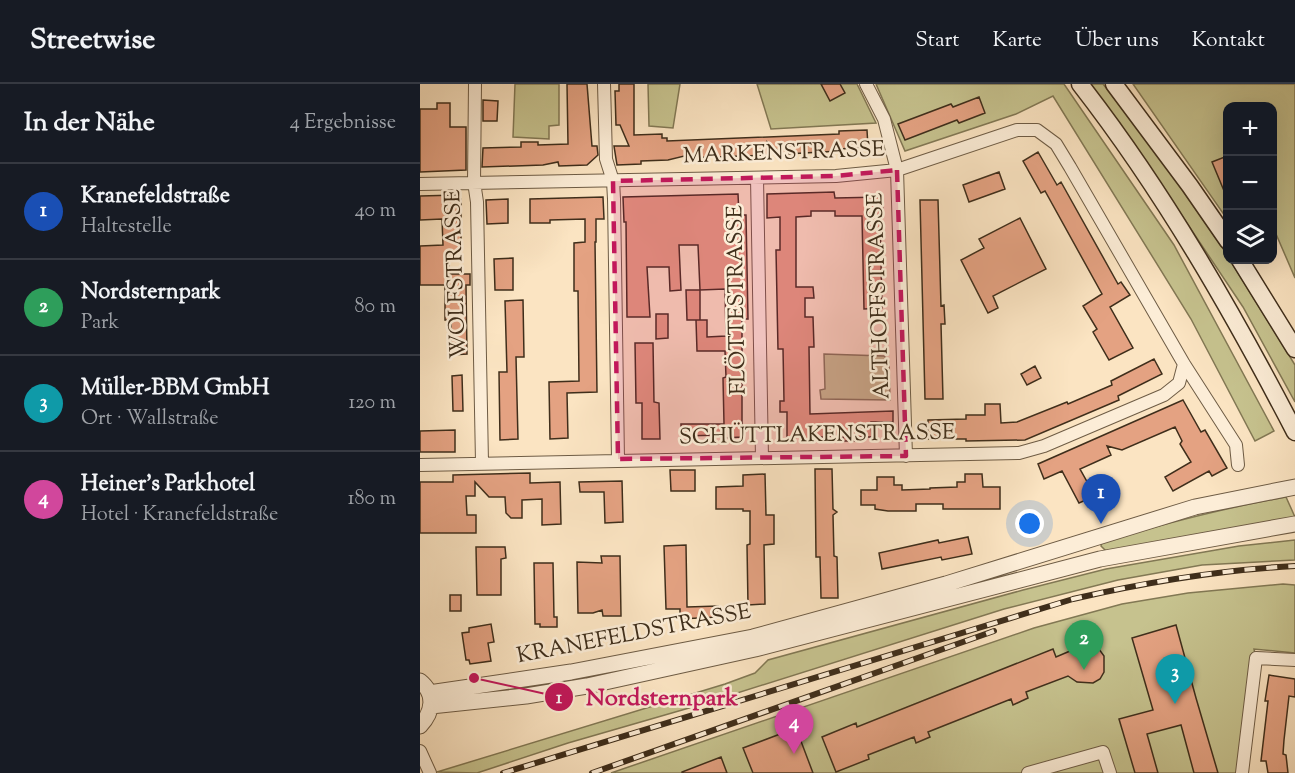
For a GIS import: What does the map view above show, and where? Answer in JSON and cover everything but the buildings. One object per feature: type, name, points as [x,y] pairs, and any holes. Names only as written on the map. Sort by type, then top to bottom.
[{"type":"main road","points":[[1080,84],[1127,147],[1200,260],[1295,432]]},
{"type":"main road","points":[[1114,84],[1190,186],[1223,235]]},
{"type":"main road","points":[[1242,264],[1295,349]]},
{"type":"street","name":"WOLFSTRASSE","points":[[475,84],[474,182],[477,202],[482,462]]},
{"type":"street","points":[[604,84],[606,159],[613,181],[618,459]]},
{"type":"street","name":"ALTHOFFSTRASSE","points":[[866,84],[884,119],[897,170],[906,456]]},
{"type":"street","name":"MARKENSTRASSE","points":[[420,184],[836,176],[897,170],[1017,129],[1037,130],[1056,144],[1070,167],[1184,364],[1236,445],[1238,465]]},
{"type":"street","name":"FLÖTTESTRASSE","points":[[757,178],[762,458]]},
{"type":"street","name":"SCHÜTTLAKENSTRASSE","points":[[420,465],[618,459],[1004,455],[1044,446],[1164,395],[1179,383],[1184,364]]},
{"type":"street","name":"KRANEFELDSTRASSE","points":[[427,693],[565,673],[753,637],[936,587],[1195,507],[1295,487]]},
{"type":"street","name":"KRANEFELDSTRASSE","points":[[427,693],[526,696],[597,684],[755,649],[1100,560],[1295,524]]},
{"type":"street","points":[[1242,773],[1256,658],[1295,660]]},
{"type":"street","points":[[420,726],[428,716],[427,693]]},
{"type":"street","points":[[420,751],[430,773]]},
{"type":"street","points":[[1028,773],[1103,752],[1110,773]]},
{"type":"highlighted area","points":[[897,170],[906,456],[618,459],[613,181],[836,176]]},
{"type":"shaded area","points":[[515,84],[559,84],[559,125],[549,126],[549,139],[513,137]]},
{"type":"shaded area","points":[[648,84],[680,84],[673,128],[649,126]]},
{"type":"shaded area","points":[[757,84],[857,84],[876,123],[771,129]]},
{"type":"shaded area","points":[[876,84],[1064,84],[1174,245],[1274,431],[1255,441],[1191,319],[1053,96],[1016,114],[905,151]]},
{"type":"shaded area","points":[[1090,84],[1103,84],[1154,149],[1222,247],[1223,264],[1232,264],[1295,365],[1295,402],[1243,307],[1134,144]]},
{"type":"shaded area","points":[[1133,84],[1295,84],[1295,278],[1277,236],[1277,102],[1223,102],[1223,213]]},
{"type":"shaded area","points":[[824,354],[884,356],[889,361],[890,400],[821,399],[820,390],[825,389]]},
{"type":"shaded area","points":[[1286,497],[1295,517],[1106,551],[1101,546],[1102,542],[1170,523]]},
{"type":"shaded area","points":[[1295,540],[1295,560],[1202,565],[1118,580],[1004,609],[477,773],[437,772],[725,684],[755,673],[768,660],[1023,590],[1106,569],[1239,546]]},
{"type":"shaded area","points":[[1283,584],[1295,585],[1295,653],[1254,649],[1256,658],[1242,773],[611,773],[1034,628],[1122,604],[1188,593]]},
{"type":"railway","points":[[503,773],[1073,599],[1183,578],[1239,570],[1295,566]]},
{"type":"railway","points":[[592,773],[994,631]]},
{"type":"place","name":"Kranefeldstraße","points":[[1101,524]]},
{"type":"place","name":"Nordsternpark","points":[[1084,670]]},
{"type":"place","name":"Nordsternpark","points":[[474,678]]},
{"type":"place","name":"Müller-BBM GmbH","points":[[1175,704]]},
{"type":"place","name":"Heiner's Parkhotel","points":[[794,754]]}]
